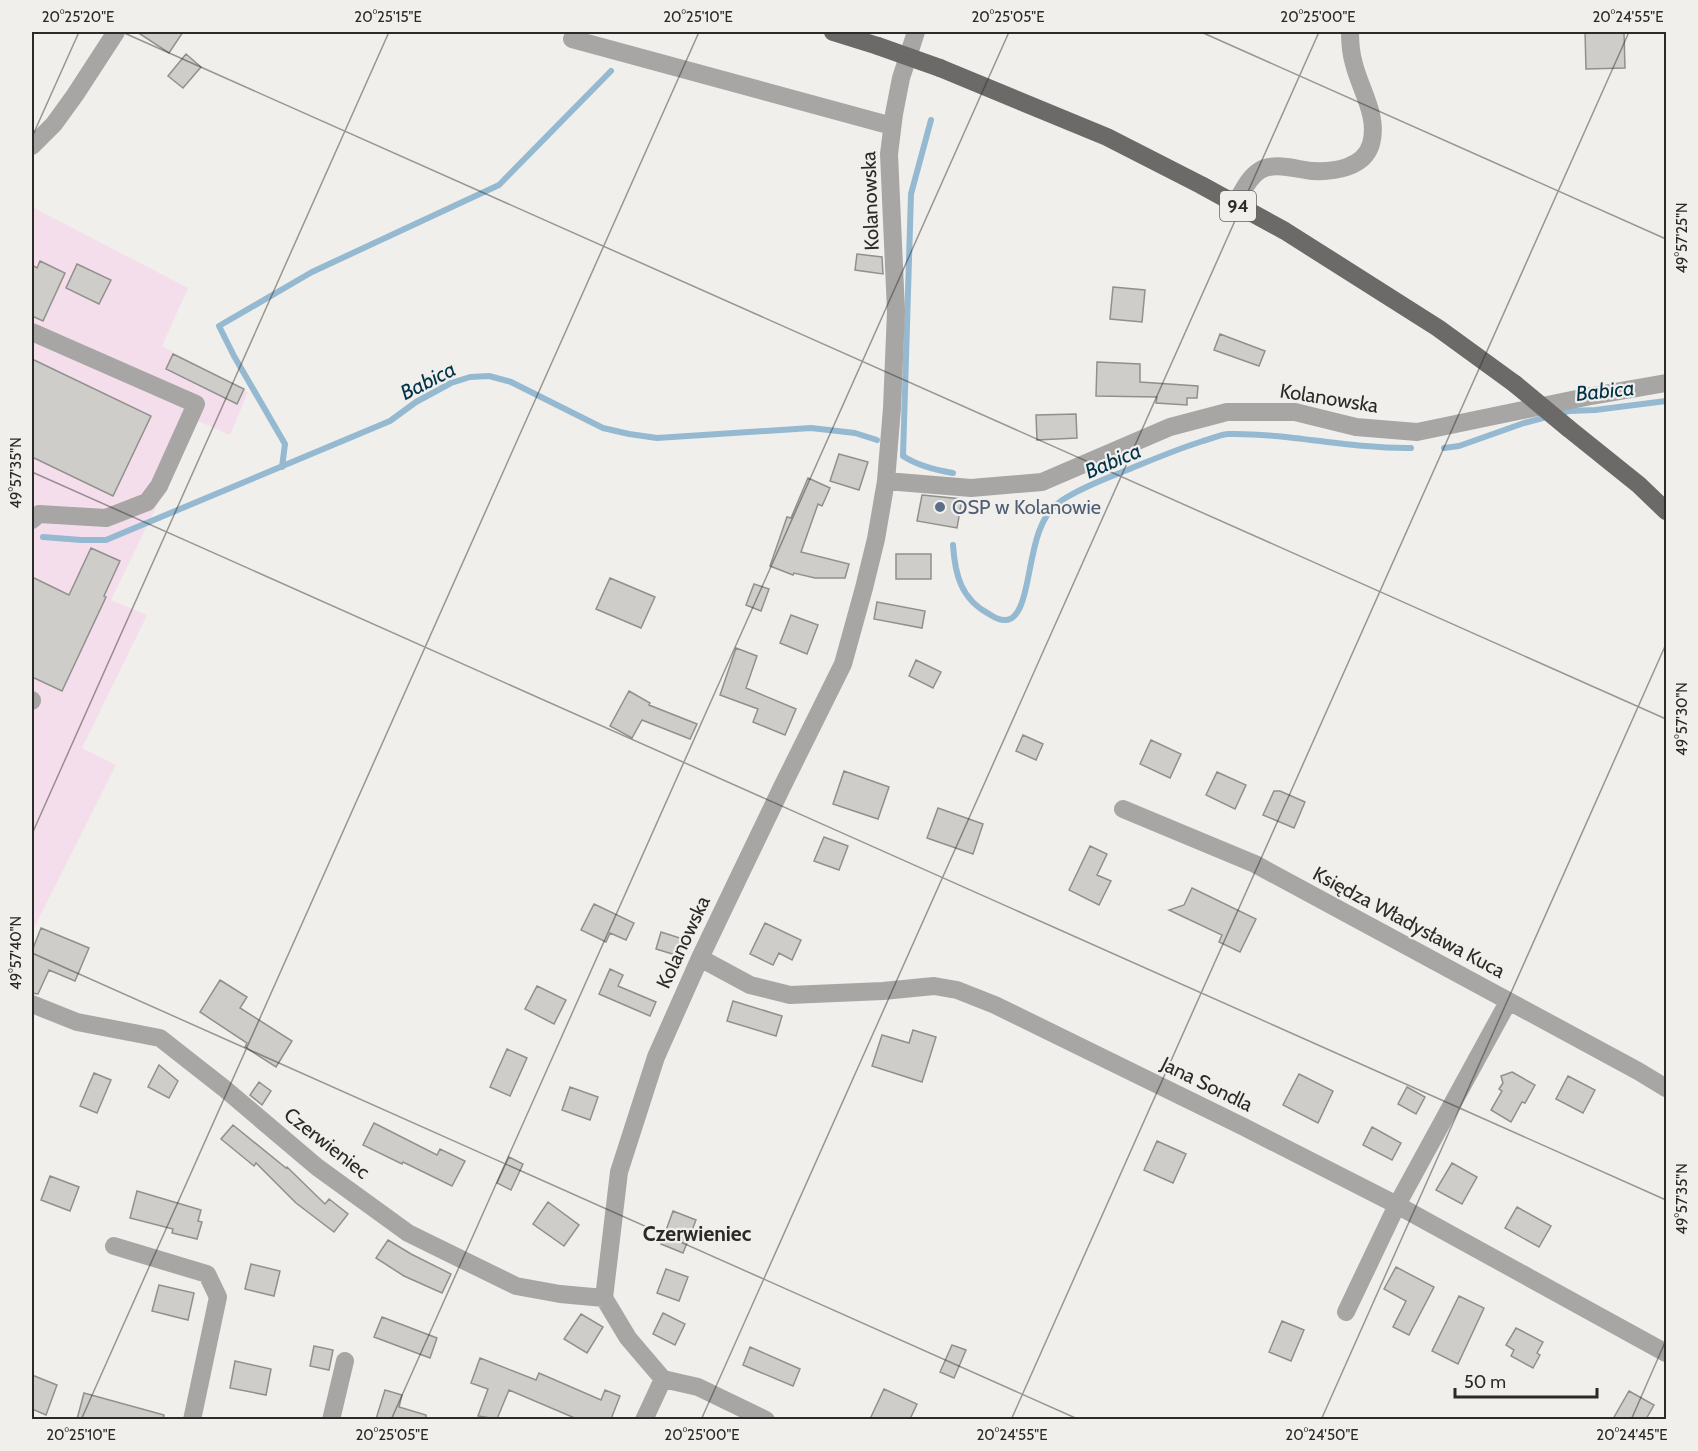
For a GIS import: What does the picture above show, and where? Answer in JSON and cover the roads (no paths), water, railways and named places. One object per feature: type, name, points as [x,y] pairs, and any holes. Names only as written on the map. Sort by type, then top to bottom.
[{"type":"main road","name":"94","points":[[834,32],[1006,93],[1107,136],[1285,231],[1438,328],[1515,384],[1639,485],[1666,511]]},
{"type":"street","points":[[32,146],[54,124],[116,32]]},
{"type":"street","name":"Kolanowska","points":[[604,1298],[619,1172],[656,1057],[700,958],[843,664],[876,539],[886,481],[896,311],[889,154],[901,78],[916,32]]},
{"type":"street","points":[[1235,204],[1249,180],[1260,169],[1285,166],[1313,171],[1347,169],[1362,159],[1371,145],[1372,121],[1365,92],[1353,63],[1350,32]]},
{"type":"street","points":[[572,39],[892,126]]},
{"type":"street","points":[[32,332],[196,404],[159,486],[147,502],[106,518],[39,514],[32,520]]},
{"type":"street","name":"Kolanowska","points":[[886,481],[971,488],[1042,482],[1170,428],[1227,412],[1295,412],[1356,427],[1417,432],[1586,396],[1666,383]]},
{"type":"street","name":"Księdza Władysława Kuca","points":[[1123,809],[1255,864],[1666,1088]]},
{"type":"street","name":"Jana Sondla","points":[[700,958],[750,985],[790,995],[883,991],[934,986],[957,990],[995,1005],[1397,1205],[1666,1353]]},
{"type":"street","points":[[1346,1312],[1397,1205],[1508,1002]]},
{"type":"street","name":"Czerwieniec","points":[[32,1004],[76,1022],[160,1038],[225,1089],[317,1167],[408,1233],[516,1286],[560,1294],[604,1298]]},
{"type":"street","points":[[114,1246],[207,1274],[218,1297],[192,1419]]},
{"type":"street","points":[[604,1298],[628,1338],[663,1379],[698,1387],[766,1419]]},
{"type":"street","points":[[331,1419],[345,1361]]},
{"type":"street","points":[[644,1419],[663,1379]]},
{"type":"waterway","points":[[282,467],[285,444],[219,326],[312,272],[499,185],[611,71]]},
{"type":"waterway","points":[[931,120],[911,194],[903,456],[927,467],[953,473]]},
{"type":"waterway","name":"Babica","points":[[43,537],[106,540],[390,421],[416,402],[451,383],[470,377],[489,376],[511,382],[603,428],[629,434],[657,438],[811,428],[855,433],[877,440]]},
{"type":"waterway","name":"Babica","points":[[1444,448],[1459,446],[1524,423],[1569,411],[1666,401]]},
{"type":"waterway","name":"Babica","points":[[953,545],[958,576],[966,593],[979,608],[1001,620],[1009,620],[1021,605],[1043,521],[1051,510],[1068,496],[1101,480],[1226,434],[1252,434],[1365,446],[1411,448]]},
{"type":"place","name":"OSP w Kolanowie","points":[[940,507]]},
{"type":"district","name":"Czerwieniec","points":[[697,1234]]}]
